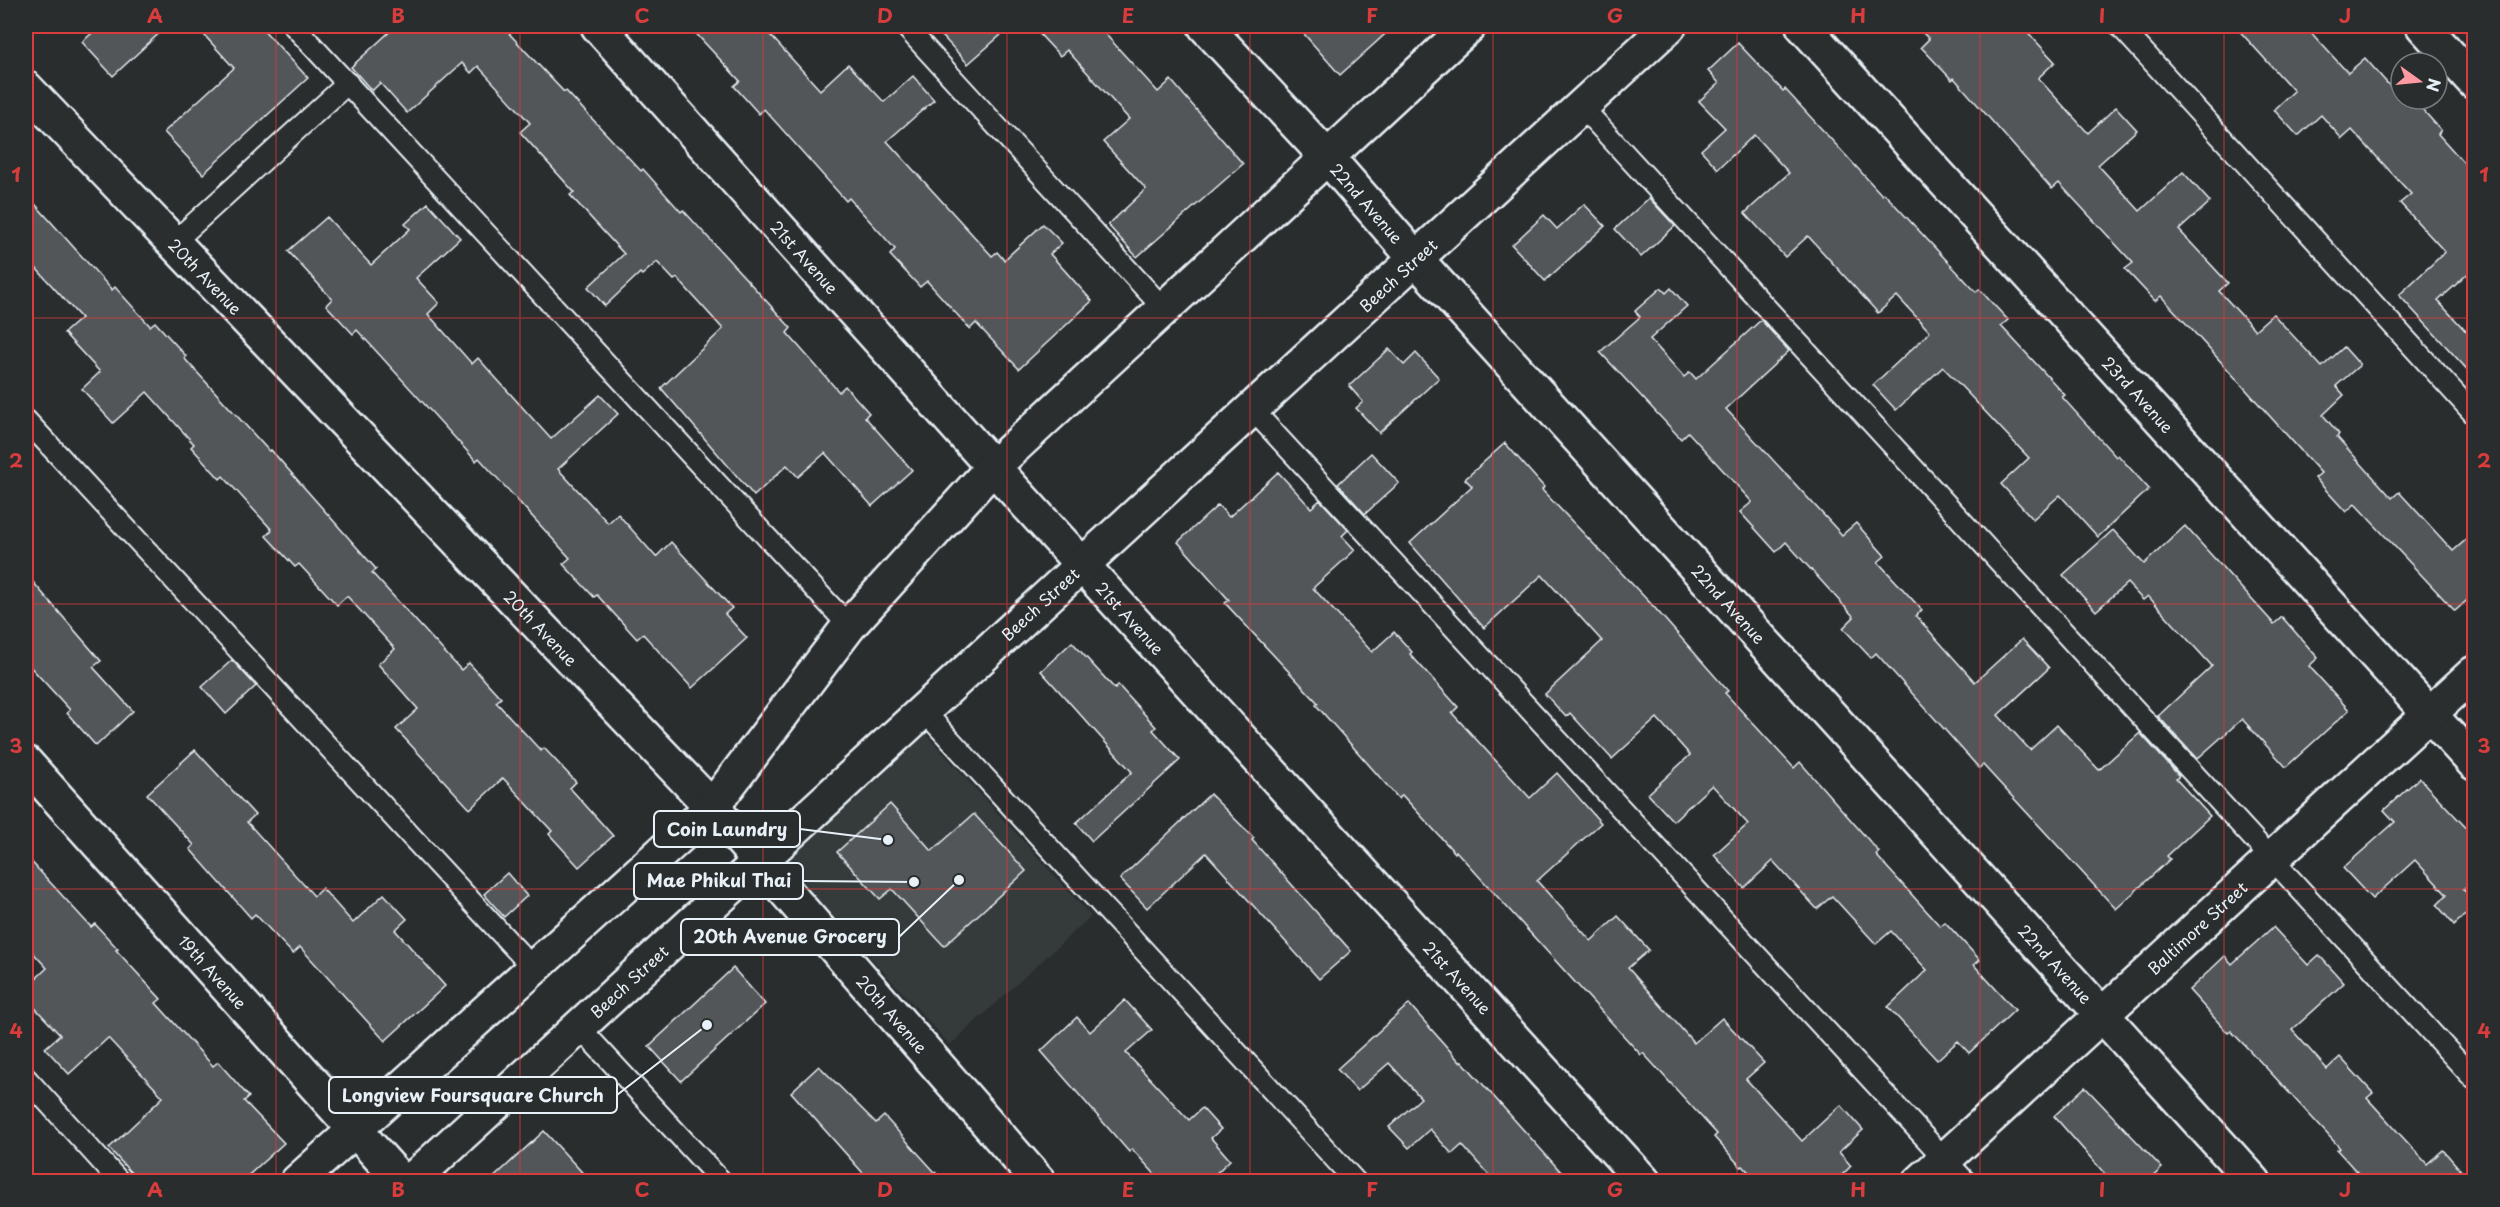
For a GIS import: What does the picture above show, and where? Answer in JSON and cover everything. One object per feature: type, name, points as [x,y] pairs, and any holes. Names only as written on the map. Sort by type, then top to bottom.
[{"type":"street","name":"21st Avenue","points":[[598,26],[993,467],[1644,1182]]},
{"type":"street","name":"22nd Avenue","points":[[1205,26],[1327,156],[1415,258],[2099,1014],[2254,1182]]},
{"type":"street","points":[[297,1182],[712,807],[849,626],[993,467],[1469,26]]},
{"type":"street","name":"Beech Street","points":[[410,1182],[760,862],[1081,563],[1669,26]]},
{"type":"street","name":"23rd Avenue","points":[[1803,26],[2475,763]]},
{"type":"street","points":[[2423,26],[2475,82]]},
{"type":"street","name":"20th Avenue","points":[[26,88],[712,807],[1039,1182]]},
{"type":"street","name":"Baltimore Street","points":[[1920,1182],[1955,1170],[2099,1014],[2475,673]]},
{"type":"street","name":"19th Avenue","points":[[26,763],[402,1182]]},
{"type":"lane","points":[[294,26],[849,626]]},
{"type":"lane","points":[[905,26],[1163,308]]},
{"type":"lane","points":[[2120,26],[2475,414]]},
{"type":"lane","points":[[173,243],[348,83]]},
{"type":"lane","points":[[1581,106],[2475,1078]]},
{"type":"lane","points":[[1251,408],[1955,1170]]},
{"type":"lane","points":[[26,420],[533,968]]},
{"type":"lane","points":[[923,710],[1356,1182]]},
{"type":"lane","points":[[579,1027],[722,1182]]},
{"type":"lane","points":[[26,1078],[120,1182]]},
{"type":"shaded area","points":[[925,733],[1091,916],[950,1045],[784,862]]},
{"type":"building","points":[[100,26],[167,26],[113,76],[82,42]]},
{"type":"building","points":[[196,26],[260,26],[308,78],[203,174],[164,132],[234,68]]},
{"type":"building","points":[[396,26],[502,26],[641,171],[643,169],[681,212],[683,210],[791,328],[787,333],[839,392],[845,386],[869,413],[865,417],[912,470],[872,506],[825,453],[798,477],[787,465],[754,496],[661,388],[723,329],[677,278],[674,280],[657,262],[642,275],[640,273],[605,306],[588,287],[624,254],[570,195],[574,192],[520,132],[530,123],[478,66],[471,73],[462,63],[407,113],[380,83],[372,91],[351,67]]},
{"type":"building","points":[[689,26],[762,26],[820,90],[848,64],[884,102],[913,76],[934,100],[887,141],[992,256],[997,252],[1004,260],[1043,224],[1062,243],[1050,254],[1092,301],[1019,369],[976,323],[970,329],[927,281],[920,287],[890,255],[895,249],[849,198],[846,201],[764,109],[759,114],[734,86],[740,81]]},
{"type":"building","points":[[933,26],[1011,26],[968,64]]},
{"type":"building","points":[[1032,26],[1098,26],[1158,92],[1171,80],[1243,164],[1137,257],[1108,225],[1146,189],[1103,142],[1129,119],[1067,50],[1060,56]]},
{"type":"building","points":[[1297,26],[1394,26],[1340,75]]},
{"type":"building","points":[[1916,26],[2022,26],[2055,62],[2038,78],[2088,133],[2116,107],[2137,130],[2098,165],[2140,211],[2183,172],[2210,202],[2179,230],[2228,283],[2219,291],[2255,330],[2273,314],[2322,367],[2344,347],[2360,365],[2336,386],[2344,395],[2323,415],[2339,434],[2337,437],[2392,498],[2399,492],[2453,551],[2475,532],[2475,593],[2455,611],[2355,504],[2346,512],[2315,478],[2321,473],[2212,352],[2161,296],[2155,301],[2125,269],[2133,263],[2059,183],[2052,189],[1954,78],[1952,80],[1921,47],[1929,39]]},
{"type":"building","points":[[2235,26],[2305,26],[2348,73],[2365,58],[2389,85],[2389,111],[2424,111],[2441,130],[2438,134],[2475,175],[2475,267],[2438,301],[2475,341],[2475,378],[2399,295],[2445,252],[2400,203],[2411,194],[2352,130],[2342,139],[2321,115],[2298,136],[2274,110],[2294,91]]},
{"type":"building","points":[[1738,43],[1783,91],[1785,89],[1882,195],[1884,193],[1976,292],[1979,289],[2008,320],[2001,326],[2065,395],[2062,397],[2116,457],[2118,455],[2149,489],[2098,537],[2060,495],[2033,519],[2001,484],[2029,458],[1943,367],[1896,410],[1873,385],[1930,332],[1897,296],[1878,313],[1808,236],[1785,257],[1745,213],[1789,173],[1754,135],[1718,169],[1701,150],[1725,128],[1699,101],[1719,83],[1708,71]]},
{"type":"building","points":[[26,194],[112,290],[115,287],[150,326],[155,322],[186,356],[184,358],[269,451],[271,450],[376,569],[372,573],[461,670],[469,663],[501,698],[496,702],[541,751],[544,748],[576,782],[570,788],[613,836],[579,867],[549,834],[552,831],[503,778],[470,809],[396,729],[418,709],[378,664],[395,649],[347,596],[337,605],[299,564],[295,567],[266,536],[272,530],[223,476],[220,479],[191,447],[194,444],[147,392],[113,423],[82,389],[100,372],[64,333],[81,318],[26,257]]},
{"type":"building","points":[[1649,198],[1675,226],[1641,257],[1615,229]]},
{"type":"building","points":[[428,203],[460,238],[416,278],[439,303],[428,314],[472,364],[478,358],[551,439],[600,395],[618,414],[558,469],[608,523],[618,514],[656,557],[671,542],[732,608],[725,614],[747,638],[692,688],[643,634],[637,639],[597,595],[594,597],[563,564],[570,558],[479,458],[476,461],[357,330],[353,334],[326,305],[332,299],[288,251],[327,217],[371,265],[410,229],[405,224]]},
{"type":"building","points":[[1584,204],[1605,226],[1545,281],[1512,245],[1544,215],[1557,229]]},
{"type":"building","points":[[1661,288],[1666,293],[1671,288],[1687,306],[1650,339],[1684,377],[1690,372],[1696,379],[1761,320],[1789,351],[1726,409],[1842,535],[1856,523],[1885,556],[1878,562],[1922,610],[1916,616],[1975,682],[2022,639],[2049,668],[1998,715],[2030,750],[2057,725],[2099,770],[2140,733],[2179,776],[2176,779],[2210,816],[2167,856],[2170,859],[2116,909],[1983,765],[1979,768],[1876,653],[1871,658],[1843,628],[1854,617],[1786,542],[1776,552],[1740,512],[1752,502],[1688,432],[1681,439],[1600,352],[1640,317],[1635,311]]},
{"type":"building","points":[[1389,349],[1404,365],[1416,353],[1439,378],[1379,433],[1356,408],[1363,402],[1349,386]]},
{"type":"building","points":[[1505,443],[1544,487],[1542,490],[1654,607],[1728,691],[1725,693],[1794,768],[1800,762],[1879,852],[1876,855],[1940,926],[1945,922],[1980,960],[1974,965],[2015,1010],[1969,1053],[1958,1041],[1937,1060],[1888,1007],[1927,970],[1891,931],[1876,944],[1832,896],[1817,909],[1773,861],[1744,888],[1714,855],[1748,824],[1712,785],[1673,821],[1648,794],[1690,755],[1657,718],[1612,759],[1570,713],[1566,717],[1545,694],[1602,641],[1542,575],[1484,628],[1410,543],[1472,486],[1465,479]]},
{"type":"building","points":[[1371,453],[1399,483],[1365,514],[1338,484]]},
{"type":"building","points":[[1278,472],[1311,508],[1320,500],[1348,530],[1342,536],[1355,550],[1313,588],[1372,652],[1394,632],[1412,652],[1410,654],[1458,707],[1452,713],[1530,798],[1557,773],[1601,823],[1537,881],[1591,941],[1618,916],[1649,950],[1628,968],[1694,1043],[1722,1018],[1764,1063],[1746,1079],[1802,1141],[1841,1105],[1863,1130],[1839,1152],[1851,1166],[1835,1182],[1758,1182],[1743,1166],[1741,1167],[1714,1137],[1717,1134],[1643,1053],[1641,1055],[1456,851],[1455,853],[1402,795],[1399,799],[1316,705],[1318,703],[1225,603],[1229,600],[1178,542],[1218,505],[1229,517]]},
{"type":"building","points":[[2185,526],[2274,624],[2282,617],[2318,658],[2309,666],[2349,710],[2286,767],[2242,719],[2197,759],[2158,716],[2212,666],[2148,596],[2143,600],[2127,583],[2096,611],[2063,575],[2113,530],[2144,564]]},
{"type":"building","points":[[26,574],[101,661],[93,667],[133,711],[96,746],[67,713],[70,710],[26,662]]},
{"type":"building","points":[[1072,642],[1115,689],[1118,685],[1156,727],[1153,730],[1180,760],[1092,841],[1076,823],[1132,772],[1041,671]]},
{"type":"building","points":[[232,660],[256,686],[226,714],[202,687]]},
{"type":"building","points":[[195,750],[255,815],[247,822],[314,896],[322,888],[353,923],[384,894],[407,919],[395,930],[445,986],[385,1041],[300,947],[293,954],[255,914],[251,918],[190,849],[194,845],[147,794]]},
{"type":"building","points":[[2419,778],[2475,837],[2475,879],[2463,889],[2475,902],[2475,906],[2454,925],[2437,905],[2447,895],[2415,860],[2372,899],[2343,868],[2395,822],[2384,810]]},
{"type":"building","points":[[1210,794],[1254,838],[1252,840],[1351,951],[1319,979],[1206,853],[1147,908],[1120,879]]},
{"type":"building","points":[[890,804],[932,851],[974,814],[1026,871],[944,946],[892,889],[880,899],[837,852]]},
{"type":"building","points":[[26,856],[91,927],[95,924],[118,949],[116,950],[161,999],[156,1003],[213,1066],[218,1062],[249,1097],[244,1101],[284,1143],[241,1182],[139,1182],[109,1148],[163,1097],[108,1038],[69,1074],[45,1048],[60,1035],[26,998],[26,988],[47,968],[26,945]]},
{"type":"building","points":[[507,873],[527,896],[504,917],[484,894]]},
{"type":"building","points":[[2273,927],[2308,965],[2319,955],[2344,983],[2292,1030],[2327,1069],[2340,1057],[2373,1093],[2367,1098],[2427,1164],[2443,1150],[2471,1182],[2366,1182],[2337,1150],[2340,1148],[2272,1074],[2231,1031],[2228,1033],[2189,990],[2225,956],[2232,964]]},
{"type":"building","points":[[733,968],[765,1004],[681,1081],[649,1046]]},
{"type":"building","points":[[1125,1000],[1152,1030],[1126,1053],[1189,1120],[1202,1108],[1221,1129],[1211,1138],[1230,1160],[1207,1182],[1162,1182],[1132,1149],[1129,1152],[1041,1051],[1077,1017],[1090,1032]]},
{"type":"building","points":[[1409,1004],[1570,1182],[1495,1182],[1462,1145],[1452,1154],[1430,1129],[1409,1148],[1389,1127],[1421,1098],[1389,1063],[1357,1091],[1337,1069]]},
{"type":"building","points":[[819,1066],[876,1123],[884,1116],[944,1182],[871,1182],[791,1092]]},
{"type":"building","points":[[2085,1087],[2162,1168],[2147,1182],[2112,1182],[2054,1116]]},
{"type":"building","points":[[544,1131],[591,1182],[489,1182]]},
{"type":"place","name":"Coin Laundry","points":[[888,840]]},
{"type":"place","name":"20th Avenue Grocery","points":[[959,880]]},
{"type":"place","name":"Mae Phikul Thai","points":[[914,882]]},
{"type":"place","name":"Longview Foursquare Church","points":[[707,1025]]}]
